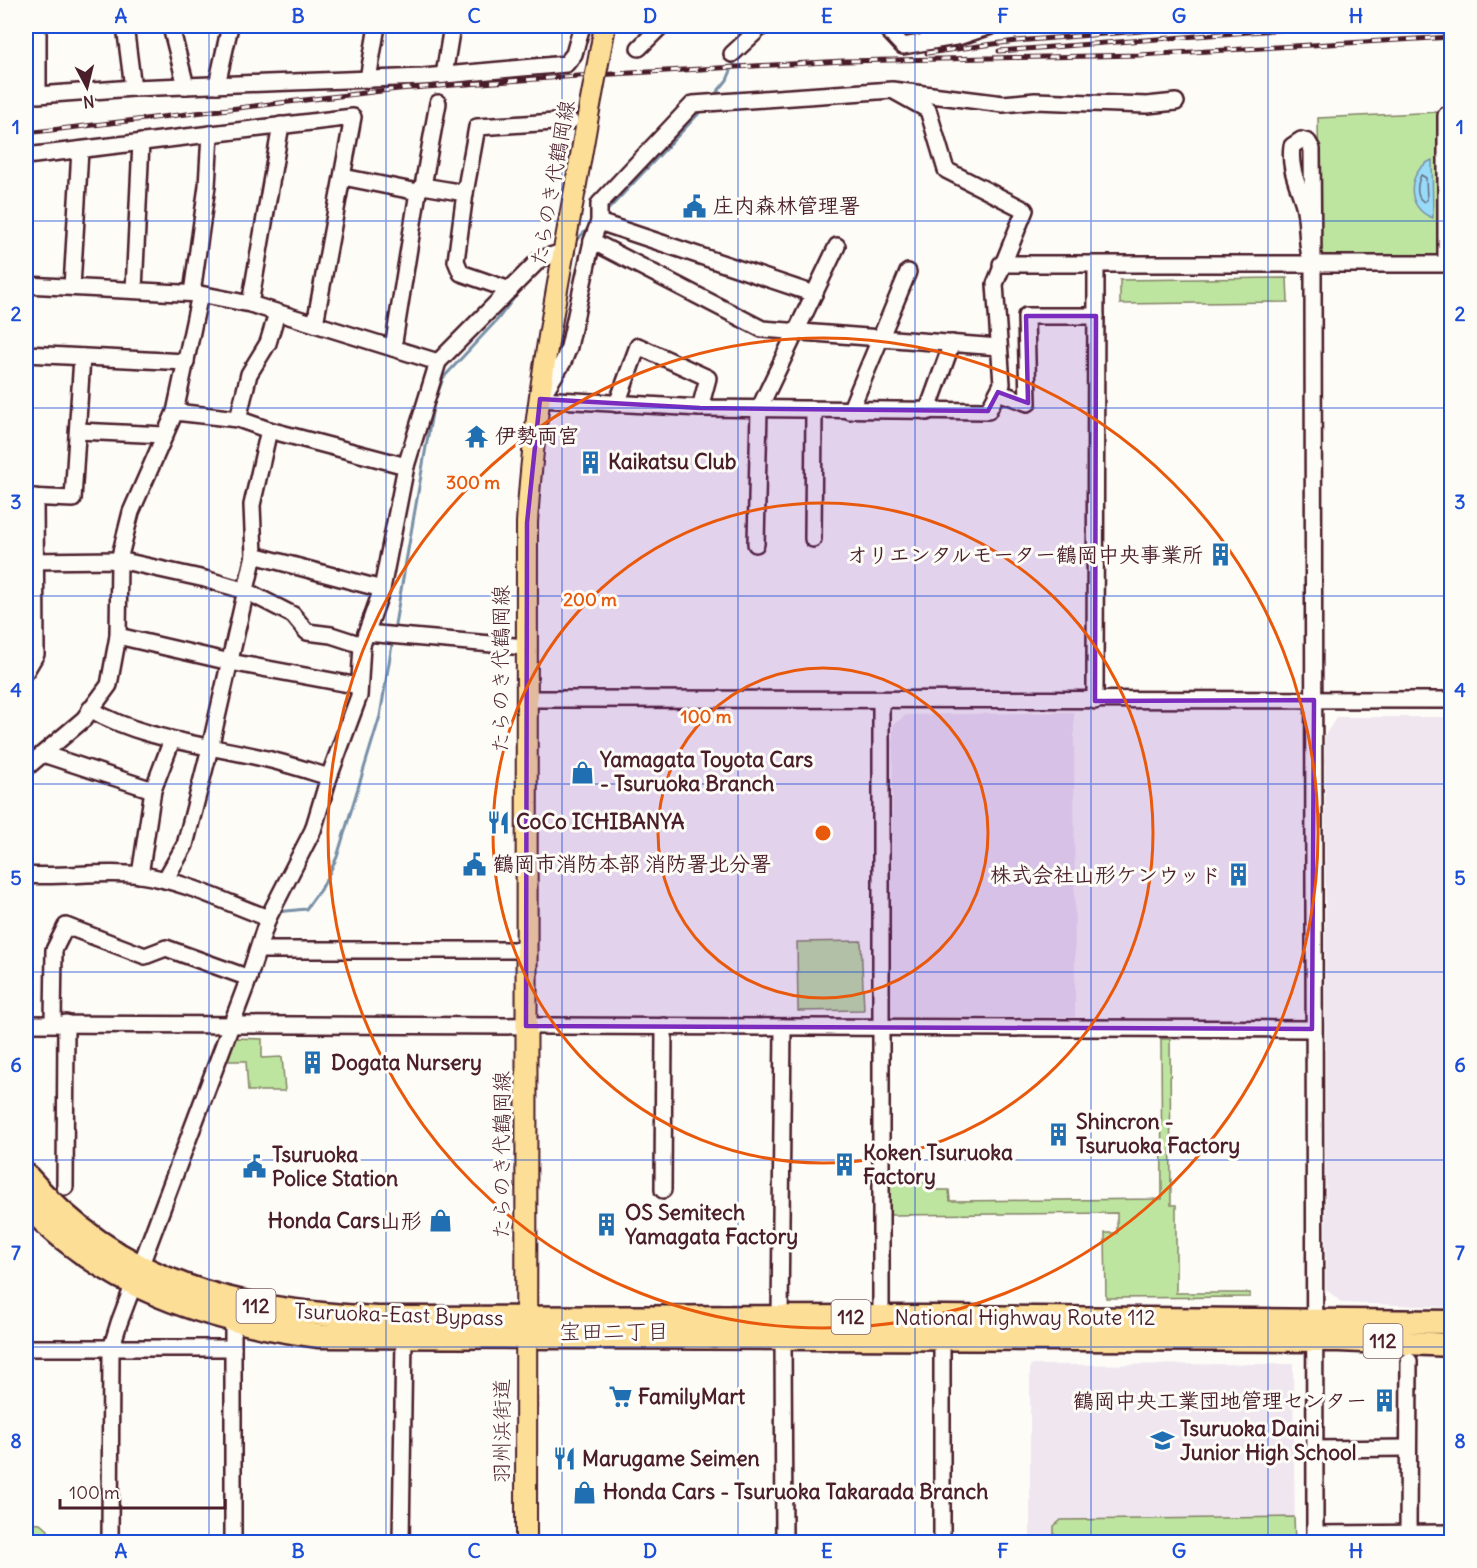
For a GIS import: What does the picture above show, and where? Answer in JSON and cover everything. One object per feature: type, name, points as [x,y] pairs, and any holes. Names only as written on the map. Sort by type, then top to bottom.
[{"type":"highway","name":"Tsuruoka-East Bypass","points":[[26,1175],[47,1200],[137,1276],[281,1311],[526,1328]]},
{"type":"highway","name":"Tsuruoka-East Bypass","points":[[26,1204],[84,1256],[137,1276],[233,1322],[319,1336],[404,1338],[526,1328]]},
{"type":"highway","name":"National Highway Route 112","points":[[782,1328],[881,1317],[1314,1330],[1452,1345]]},
{"type":"highway","name":"National Highway Route 112","points":[[526,1328],[782,1328],[942,1337],[1314,1330],[1452,1322]]},
{"type":"main road","name":"たらのき代鶴岡線","points":[[526,1328],[525,647],[527,513],[540,399],[566,251],[579,118],[603,34]]},
{"type":"main road","name":"羽州浜街道","points":[[526,1328],[526,1542]]},
{"type":"street","points":[[38,26],[38,94],[444,75],[566,64],[574,54],[582,26]]},
{"type":"street","points":[[125,26],[133,88]]},
{"type":"street","points":[[217,85],[230,26]]},
{"type":"street","points":[[368,79],[376,26]]},
{"type":"street","points":[[444,75],[452,26]]},
{"type":"street","points":[[639,48],[661,26]]},
{"type":"street","points":[[732,54],[762,26]]},
{"type":"street","points":[[884,26],[903,46],[960,31],[991,26]]},
{"type":"street","points":[[172,31],[186,86]]},
{"type":"street","points":[[892,90],[928,110],[946,170],[1025,210],[1001,264],[995,284],[1002,384],[988,411],[814,411],[700,408],[540,399],[564,362],[569,347],[592,241],[599,222],[599,204],[693,104],[892,90],[1003,104],[1035,101],[1147,105],[1176,102]]},
{"type":"street","points":[[393,348],[438,103]]},
{"type":"street","points":[[1001,264],[1313,266],[1449,264],[1446,115],[1452,115]]},
{"type":"street","points":[[26,156],[353,117],[315,324]]},
{"type":"street","points":[[510,290],[460,273],[456,261],[477,127],[579,118]]},
{"type":"street","points":[[250,304],[281,125]]},
{"type":"street","points":[[26,768],[84,719],[109,685],[118,636],[119,560],[131,512],[174,412],[186,362],[196,294],[210,134]]},
{"type":"street","points":[[1313,266],[1307,251],[1304,206],[1291,172],[1292,146],[1301,140],[1308,142],[1312,149],[1313,266],[1314,700],[1312,1029],[1315,1538],[1449,1533]]},
{"type":"street","points":[[134,290],[141,142]]},
{"type":"street","points":[[72,287],[80,150]]},
{"type":"street","points":[[343,177],[465,193]]},
{"type":"street","points":[[599,222],[814,294]]},
{"type":"street","points":[[592,241],[762,329],[999,347]]},
{"type":"street","points":[[756,544],[759,409],[837,246]]},
{"type":"street","points":[[110,1542],[111,1349],[249,978],[268,918],[313,830],[329,777],[360,696],[364,639],[382,589],[406,466],[438,362],[540,259],[566,251]]},
{"type":"street","points":[[1095,701],[1096,265]]},
{"type":"street","points":[[850,411],[908,272]]},
{"type":"street","points":[[26,285],[196,294],[250,304],[438,362]]},
{"type":"street","points":[[238,419],[249,374],[268,343],[277,313]]},
{"type":"street","points":[[998,392],[1028,403],[1026,316],[1096,316]]},
{"type":"street","points":[[927,412],[952,343]]},
{"type":"street","points":[[617,404],[638,346],[708,378],[700,408]]},
{"type":"street","points":[[26,354],[186,362]]},
{"type":"street","points":[[26,671],[36,654],[30,497],[73,499],[82,357]]},
{"type":"street","points":[[813,538],[814,411]]},
{"type":"street","points":[[174,412],[238,419],[269,430],[406,466]]},
{"type":"street","points":[[78,430],[165,435]]},
{"type":"street","points":[[165,880],[185,844],[230,662],[254,555],[252,505],[269,430]]},
{"type":"street","points":[[254,555],[382,589]]},
{"type":"street","points":[[31,561],[119,560],[205,579],[246,591],[293,615],[307,632],[364,639],[525,647]]},
{"type":"street","points":[[118,636],[230,662],[359,686]]},
{"type":"street","points":[[525,699],[1452,700]]},
{"type":"street","points":[[881,700],[881,1317]]},
{"type":"street","points":[[90,709],[117,725],[172,740],[259,757],[329,777]]},
{"type":"street","points":[[140,875],[153,790],[172,740]]},
{"type":"street","points":[[43,754],[153,790]]},
{"type":"street","points":[[26,875],[58,878],[102,873],[140,875],[165,880],[268,918]]},
{"type":"street","points":[[65,1187],[60,1023],[54,950],[66,926],[145,956],[166,948],[249,978]]},
{"type":"street","points":[[258,950],[526,950]]},
{"type":"street","points":[[26,1024],[1312,1029]]},
{"type":"street","points":[[663,1190],[664,1026]]},
{"type":"street","points":[[783,1027],[784,1542]]},
{"type":"street","points":[[233,1322],[233,1542]]},
{"type":"street","points":[[942,1337],[942,1542]]},
{"type":"street","points":[[401,1542],[404,1338]]},
{"type":"street","points":[[26,1348],[233,1348]]},
{"type":"street","points":[[1408,1533],[1409,1361]]},
{"type":"street","points":[[1314,1449],[1408,1448]]},
{"type":"highlighted area","points":[[1026,316],[1096,316],[1095,701],[1314,700],[1312,1029],[526,1026],[527,523],[540,399],[700,408],[988,411],[998,392],[1028,403]]},
{"type":"shaded area","points":[[1074,712],[1075,1017],[890,1017],[893,725],[906,715]]},
{"type":"shaded area","points":[[1337,717],[1451,717],[1451,1307],[1342,1303],[1326,1289],[1325,735]]},
{"type":"shaded area","name":"Tsuruoka Daini Junior High School","points":[[1293,1364],[1295,1542],[1030,1542],[1030,1365]]},
{"type":"green space","points":[[1439,112],[1439,259],[1320,259],[1318,118]]},
{"type":"green space","points":[[1287,278],[1288,302],[1120,304],[1120,280]]},
{"type":"green space","points":[[861,941],[864,1010],[798,1011],[797,942]]},
{"type":"green space","points":[[235,1038],[262,1039],[262,1058],[282,1057],[285,1091],[248,1091],[246,1061],[226,1061]]},
{"type":"green space","points":[[1161,1039],[1170,1039],[1171,1205],[1176,1205],[1176,1293],[1250,1293],[1250,1297],[1106,1298],[1105,1233],[1117,1233],[1117,1213],[889,1215],[888,1175],[893,1175],[894,1183],[933,1182],[933,1190],[949,1190],[950,1201],[1162,1199]]},
{"type":"green space","points":[[1294,1517],[1295,1542],[1054,1542],[1054,1526],[1061,1520]]},
{"type":"green space","points":[[26,1522],[40,1523],[48,1530],[48,1542],[26,1542]]},
{"type":"water","points":[[1432,160],[1433,218],[1417,207],[1412,190],[1417,172]]},
{"type":"waterway","points":[[713,97],[727,80],[736,59]]},
{"type":"waterway","points":[[605,213],[703,109]]},
{"type":"waterway","points":[[574,242],[589,228]]},
{"type":"waterway","points":[[394,630],[433,407],[443,378],[497,320],[524,285]]},
{"type":"waterway","points":[[277,912],[306,909],[324,884],[337,857],[380,716],[393,639]]},
{"type":"railway","points":[[999,51],[1330,26]]},
{"type":"railway","points":[[927,53],[1016,41],[1154,30]]},
{"type":"railway","points":[[26,133],[398,89],[578,76],[844,61],[1139,55],[1452,37]]},
{"type":"place","name":"庄内森林管理署","points":[[695,206]]},
{"type":"place","name":"伊勢両宮","points":[[477,436]]},
{"type":"place","name":"Kaikatsu Club","points":[[590,462]]},
{"type":"place","name":"オリエンタルモーター鶴岡中央事業所","points":[[1221,555]]},
{"type":"place","name":"Yamagata Toyota Cars - Tsuruoka Branch","points":[[582,772]]},
{"type":"place","name":"CoCo ICHIBANYA","points":[[498,822]]},
{"type":"place","name":"鶴岡市消防本部 消防署北分署","points":[[475,864]]},
{"type":"place","name":"株式会社山形ケンウッド","points":[[1239,875]]},
{"type":"place","name":"Dogata Nursery","points":[[313,1063]]},
{"type":"place","name":"Shincron - Tsuruoka Factory","points":[[1058,1134]]},
{"type":"place","name":"Koken Tsuruoka Factory","points":[[845,1165]]},
{"type":"place","name":"Tsuruoka Police Station","points":[[254,1167]]},
{"type":"place","name":"Honda Cars山形","points":[[440,1221]]},
{"type":"place","name":"OS Semitech Yamagata Factory","points":[[607,1225]]},
{"type":"place","name":"FamilyMart","points":[[620,1397]]},
{"type":"place","name":"鶴岡中央工業団地管理センター","points":[[1385,1401]]},
{"type":"place","name":"Tsuruoka Daini Junior High School","points":[[1162,1441]]},
{"type":"place","name":"Marugame Seimen","points":[[564,1459]]},
{"type":"place","name":"Honda Cars - Tsuruoka Takarada Branch","points":[[585,1492]]},
{"type":"district","name":"宝田二丁目","points":[[614,1331]]}]
